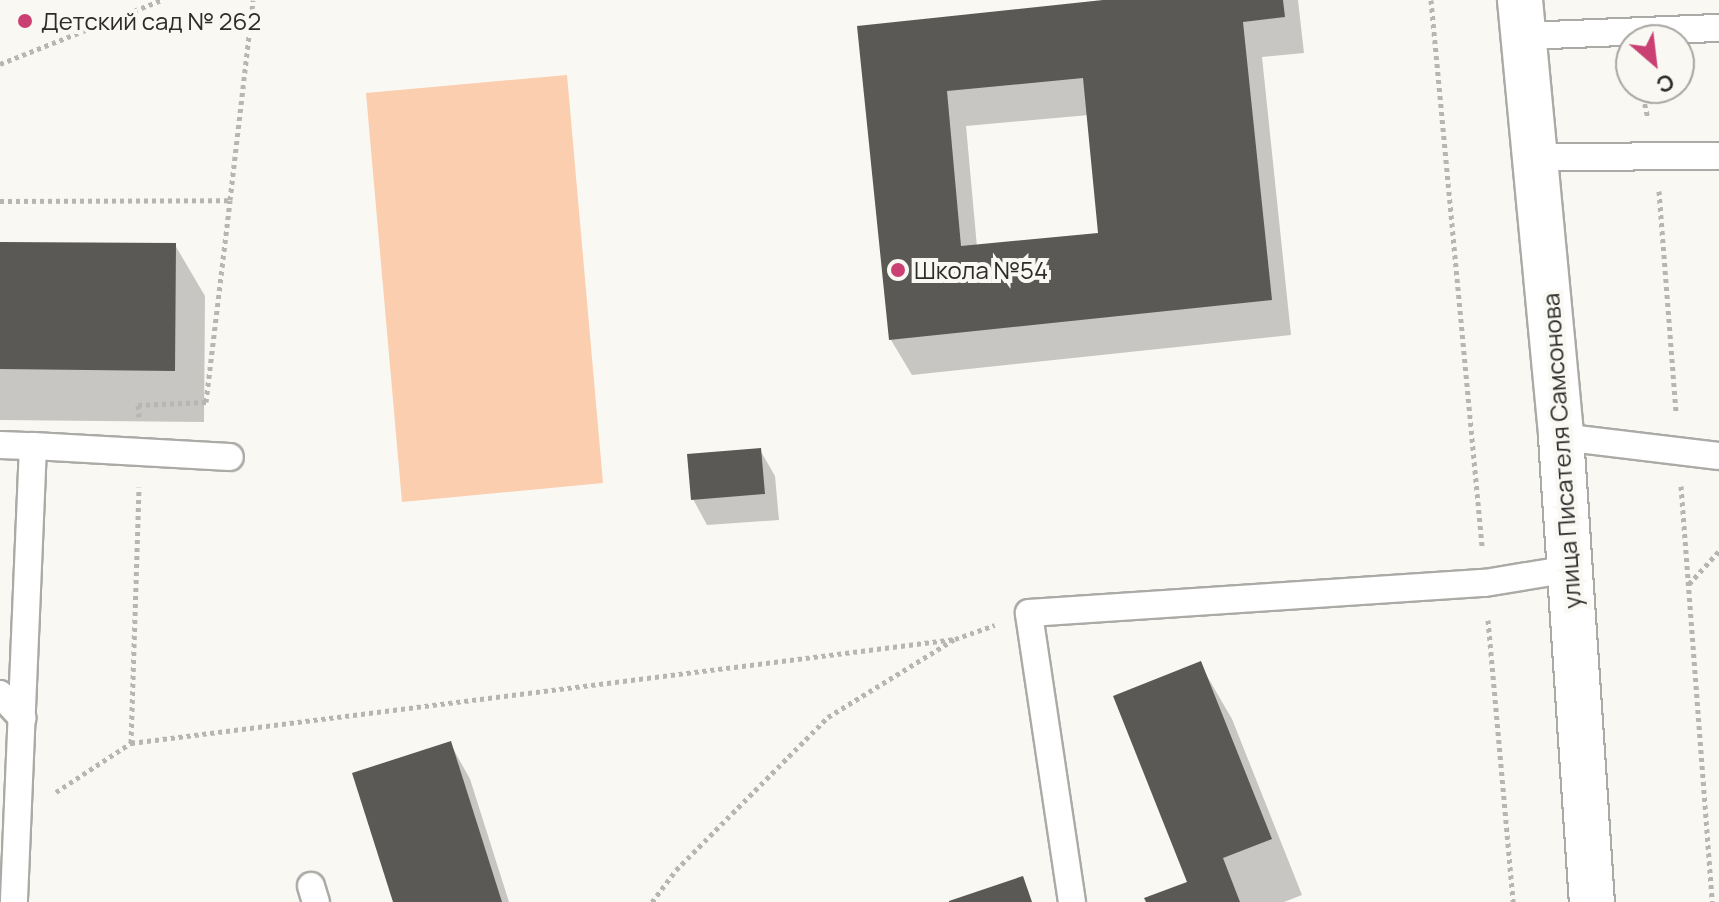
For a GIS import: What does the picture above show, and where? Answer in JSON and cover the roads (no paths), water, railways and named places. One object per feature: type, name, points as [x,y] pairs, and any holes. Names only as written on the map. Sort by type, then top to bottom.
[{"type":"street","name":"улица Писателя Самсонова","points":[[1522,18],[1538,157],[1561,437],[1592,902]]},
{"type":"lane","points":[[1522,18],[1719,28]]},
{"type":"lane","points":[[1538,157],[1719,156]]},
{"type":"lane","points":[[1561,437],[1679,454],[1719,456]]},
{"type":"lane","points":[[0,445],[230,457]]},
{"type":"lane","points":[[14,902],[33,446]]},
{"type":"lane","points":[[1072,902],[1029,613],[1485,583],[1570,569]]},
{"type":"lane","points":[[0,694],[22,718]]},
{"type":"place","name":"Детский сад № 262","points":[[25,21]]},
{"type":"place","name":"Школа №54","points":[[898,270]]}]
